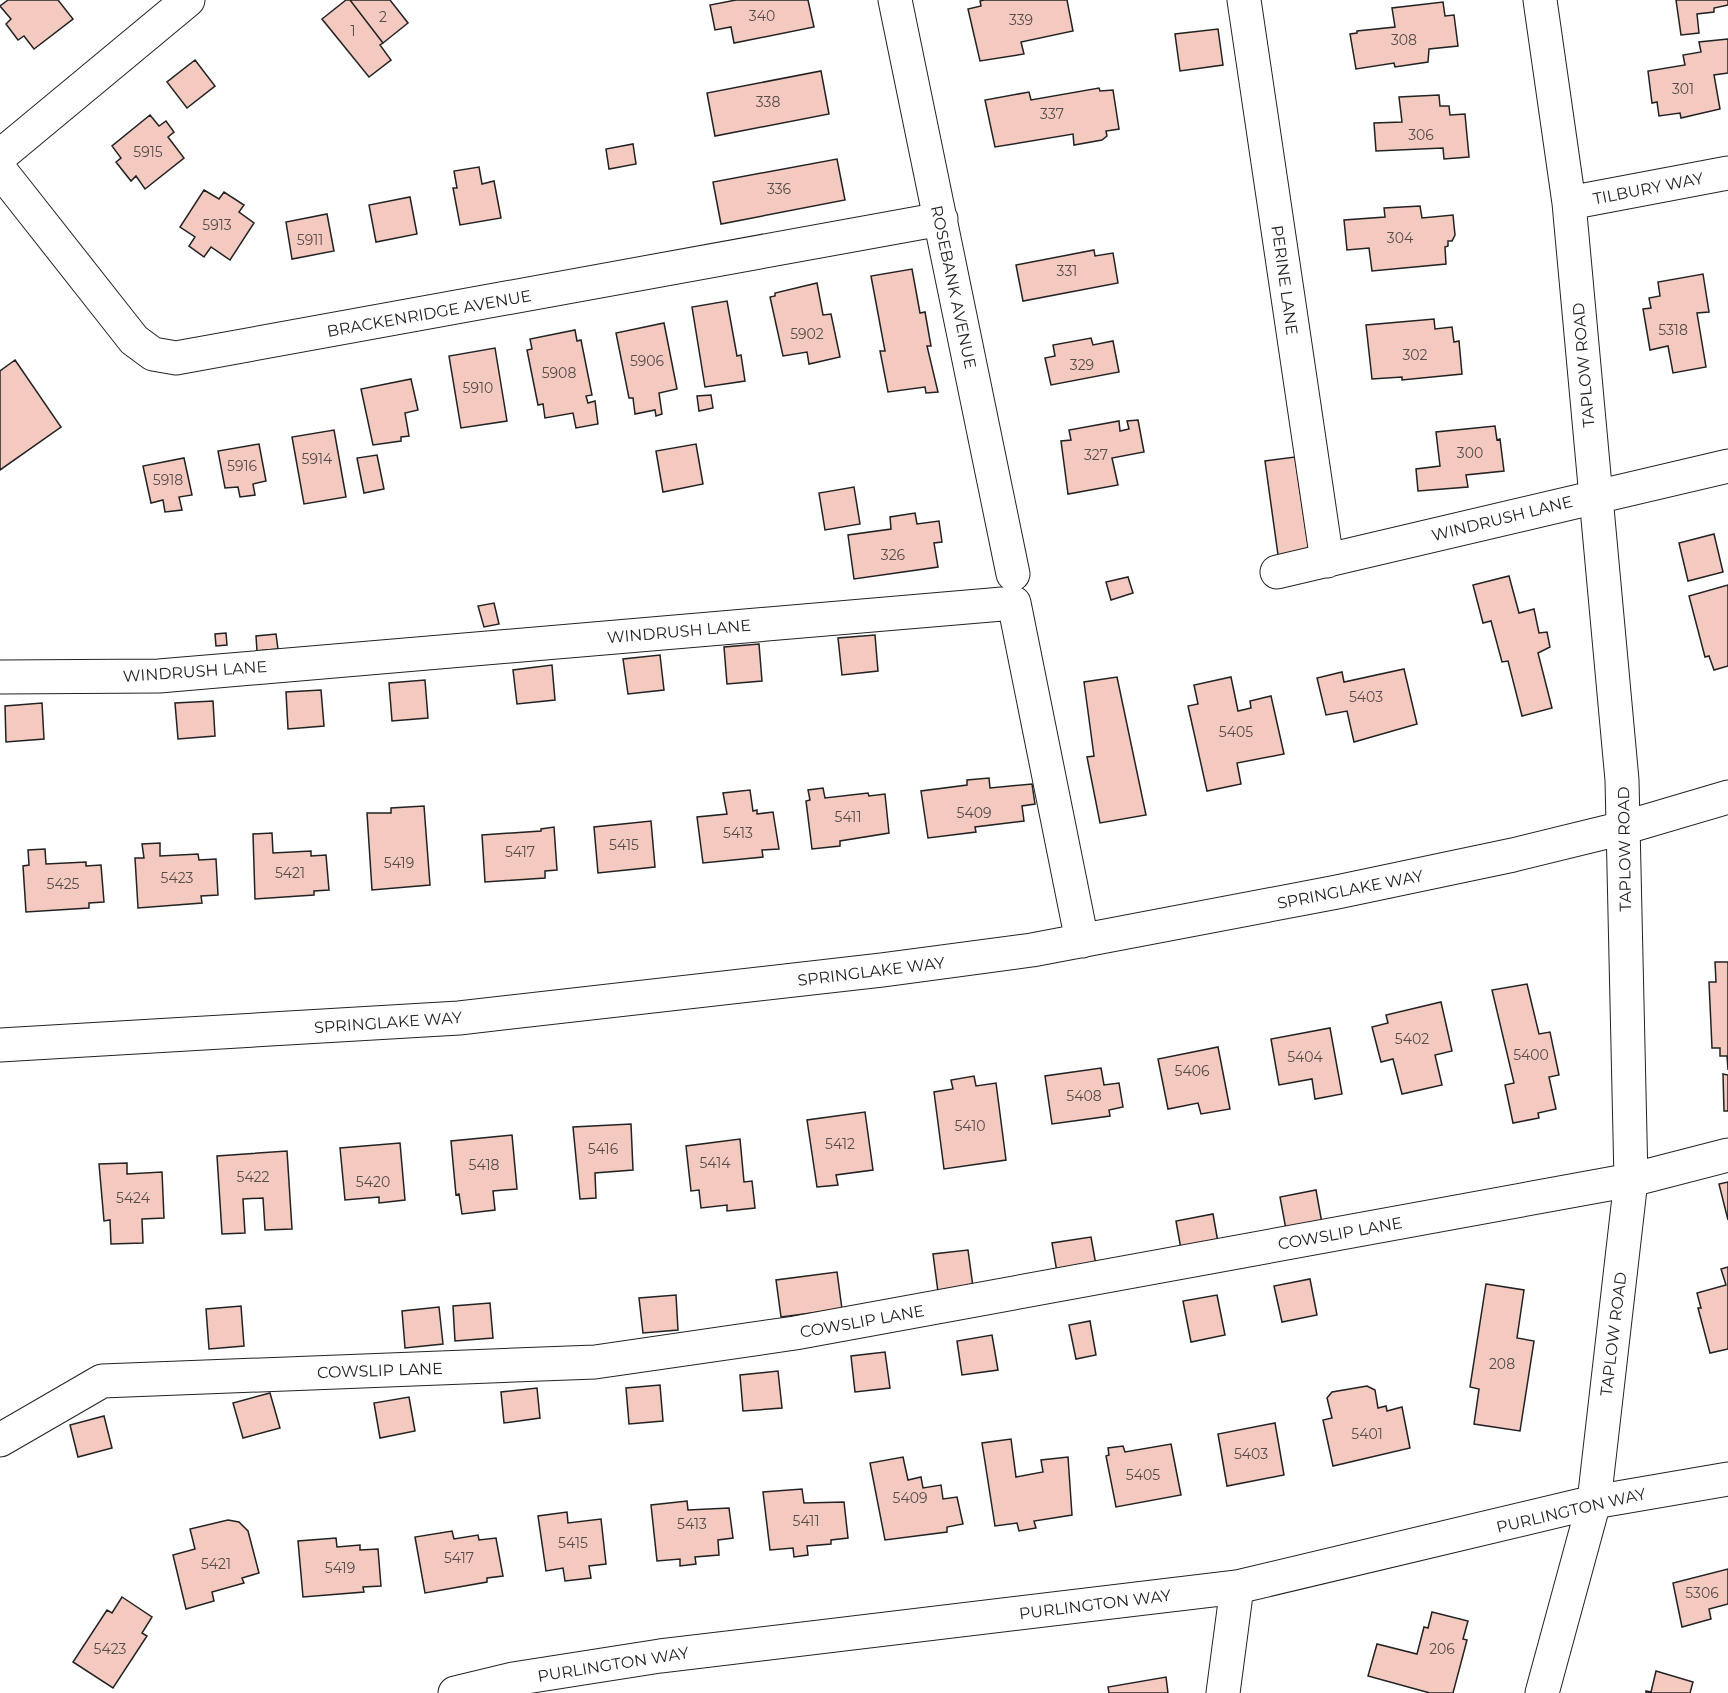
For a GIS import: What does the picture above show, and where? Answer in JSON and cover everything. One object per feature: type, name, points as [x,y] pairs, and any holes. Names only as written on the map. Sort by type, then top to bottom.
[{"type":"street","points":[[0,156],[188,0]]},
{"type":"street","name":"ROSEBANK AVENUE","points":[[895,0],[1013,574]]},
{"type":"street","name":"PERINE LANE","points":[[1244,0],[1327,561]]},
{"type":"street","name":"TAPLOW ROAD","points":[[1540,0],[1569,203],[1622,780],[1631,1180],[1594,1502],[1542,1693]]},
{"type":"street","name":"BRACKENRIDGE AVENUE","points":[[0,170],[134,340],[153,354],[176,358],[940,219]]},
{"type":"street","name":"TILBURY WAY","points":[[1569,203],[1728,173]]},
{"type":"street","name":"WINDRUSH LANE","points":[[1277,572],[1728,466]]},
{"type":"street","name":"WINDRUSH LANE","points":[[0,677],[159,676],[1014,603],[1082,941]]},
{"type":"street","name":"SPRINGLAKE WAY","points":[[0,1046],[459,1017],[882,970],[1082,941],[1349,890],[1513,855],[1623,828],[1728,797]]},
{"type":"street","name":"COWSLIP LANE","points":[[0,1440],[102,1381],[595,1362],[795,1333],[1631,1180],[1728,1155]]},
{"type":"street","name":"PURLINGTON WAY","points":[[455,1693],[513,1679],[660,1656],[1237,1587],[1594,1502],[1667,1487],[1728,1479]]},
{"type":"street","points":[[1223,1693],[1237,1587]]},
{"type":"building","points":[[8,0],[58,0],[73,19],[34,49],[24,36],[18,40],[6,24],[11,19],[0,6]]},
{"type":"building","points":[[346,0],[350,0],[383,43],[380,45],[391,60],[369,77],[322,19]]},
{"type":"building","points":[[350,0],[390,0],[408,23],[383,43]]},
{"type":"building","points":[[736,0],[808,0],[814,27],[734,43],[731,27],[715,30],[710,5]]},
{"type":"building","points":[[984,0],[1067,0],[1073,31],[1021,42],[1024,54],[980,61],[968,9],[981,6],[980,1]]},
{"type":"building","points":[[1676,0],[1728,0],[1728,5],[1714,8],[1714,12],[1697,14],[1699,33],[1681,35]]},
{"type":"building","points":[[1443,2],[1445,16],[1454,15],[1458,46],[1429,49],[1428,62],[1395,67],[1394,63],[1356,69],[1350,34],[1357,33],[1357,31],[1395,27],[1392,8]]},
{"type":"building","points":[[1218,29],[1223,65],[1180,71],[1175,34]]},
{"type":"building","points":[[1728,39],[1728,73],[1714,75],[1720,109],[1681,118],[1680,113],[1659,116],[1657,102],[1652,103],[1648,71],[1685,65],[1683,55],[1701,52],[1699,42]]},
{"type":"building","points":[[195,60],[215,86],[187,108],[167,82]]},
{"type":"building","points":[[821,71],[829,114],[715,136],[707,93]]},
{"type":"building","points":[[1099,88],[1100,91],[1113,90],[1119,129],[1106,131],[1107,136],[1102,140],[1074,145],[1073,134],[995,147],[985,100],[1029,92],[1031,100]]},
{"type":"building","points":[[1439,95],[1440,106],[1449,106],[1450,115],[1465,114],[1469,157],[1444,159],[1443,148],[1376,151],[1374,123],[1402,122],[1399,97]]},
{"type":"building","points":[[150,115],[159,126],[166,121],[174,132],[168,137],[184,158],[145,189],[136,176],[131,181],[116,162],[121,158],[112,146]]},
{"type":"building","points":[[633,144],[636,164],[609,169],[606,149]]},
{"type":"building","points":[[837,159],[845,200],[721,224],[713,182]]},
{"type":"building","points":[[479,167],[482,184],[494,181],[501,218],[460,225],[453,188],[457,188],[454,171]]},
{"type":"building","points":[[204,190],[219,199],[224,192],[244,205],[239,212],[254,223],[230,260],[211,247],[204,257],[189,246],[195,237],[180,227]]},
{"type":"building","points":[[410,197],[417,234],[376,242],[369,205]]},
{"type":"building","points":[[1420,206],[1422,218],[1453,215],[1455,235],[1445,247],[1446,264],[1372,271],[1369,248],[1347,250],[1344,220],[1385,217],[1384,208]]},
{"type":"building","points":[[327,214],[334,251],[292,259],[286,222]]},
{"type":"building","points":[[1094,250],[1095,256],[1113,253],[1118,283],[1023,301],[1016,265]]},
{"type":"building","points":[[912,269],[920,313],[925,312],[931,346],[927,346],[938,392],[926,393],[925,387],[888,392],[880,351],[885,351],[871,276]]},
{"type":"building","points":[[1703,274],[1709,312],[1697,313],[1706,367],[1673,373],[1668,346],[1650,350],[1643,309],[1651,308],[1649,298],[1660,296],[1658,282]]},
{"type":"building","points":[[817,283],[823,315],[831,314],[840,357],[809,364],[807,352],[783,356],[770,297],[775,296],[775,293]]},
{"type":"building","points":[[727,301],[737,356],[741,355],[745,381],[705,387],[692,307]]},
{"type":"building","points":[[1434,319],[1435,329],[1452,327],[1454,342],[1459,341],[1462,374],[1402,380],[1402,377],[1372,379],[1366,325]]},
{"type":"building","points":[[664,323],[677,389],[659,393],[662,414],[656,416],[655,410],[635,414],[633,398],[629,398],[616,333]]},
{"type":"building","points":[[575,330],[577,341],[581,340],[592,395],[586,396],[588,403],[595,401],[598,424],[576,428],[573,413],[545,418],[543,404],[538,405],[527,350],[532,349],[530,339]]},
{"type":"building","points":[[1091,338],[1093,345],[1113,341],[1119,372],[1051,385],[1045,358],[1055,356],[1053,345]]},
{"type":"building","points":[[495,348],[507,421],[461,428],[449,356]]},
{"type":"building","points":[[15,360],[61,427],[0,470],[0,371]]},
{"type":"building","points":[[411,379],[418,410],[405,413],[409,436],[401,437],[401,441],[373,445],[361,389]]},
{"type":"building","points":[[711,395],[713,408],[699,411],[697,396]]},
{"type":"building","points":[[1138,420],[1144,452],[1112,458],[1118,485],[1068,494],[1061,441],[1071,440],[1069,430],[1119,421],[1120,431],[1129,429],[1127,421]]},
{"type":"building","points":[[1495,426],[1497,440],[1500,439],[1504,471],[1466,475],[1468,487],[1418,491],[1416,469],[1440,466],[1436,432]]},
{"type":"building","points":[[334,430],[346,497],[304,504],[292,437]]},
{"type":"building","points":[[259,444],[266,481],[253,484],[255,495],[240,497],[238,487],[225,488],[218,451]]},
{"type":"building","points":[[696,444],[703,484],[663,492],[656,451]]},
{"type":"building","points":[[377,455],[384,489],[364,493],[357,458]]},
{"type":"building","points":[[1295,457],[1309,551],[1278,555],[1265,461]]},
{"type":"building","points":[[184,458],[192,495],[179,497],[182,510],[165,512],[163,500],[151,503],[143,466]]},
{"type":"building","points":[[854,487],[860,524],[825,530],[819,493]]},
{"type":"building","points":[[915,513],[917,524],[939,521],[942,542],[934,543],[938,567],[854,579],[848,535],[891,529],[890,517]]},
{"type":"building","points":[[1714,534],[1723,572],[1688,581],[1679,543]]},
{"type":"building","points":[[1509,576],[1519,613],[1534,609],[1539,633],[1547,632],[1550,647],[1538,653],[1552,708],[1522,716],[1508,661],[1502,662],[1491,621],[1483,623],[1473,585]]},
{"type":"building","points":[[1128,577],[1133,593],[1111,600],[1106,582]]},
{"type":"building","points":[[1728,585],[1728,666],[1714,670],[1709,656],[1705,657],[1689,596]]},
{"type":"building","points":[[494,603],[499,624],[484,627],[478,606]]},
{"type":"building","points":[[226,633],[227,645],[216,646],[215,634]]},
{"type":"building","points":[[276,634],[278,649],[257,651],[256,636]]},
{"type":"building","points":[[875,635],[878,671],[842,675],[838,638]]},
{"type":"building","points":[[759,644],[762,681],[727,684],[724,647]]},
{"type":"building","points":[[660,655],[664,690],[628,694],[623,659]]},
{"type":"building","points":[[552,665],[555,700],[517,704],[513,670]]},
{"type":"building","points":[[1404,669],[1417,724],[1354,742],[1347,711],[1326,715],[1317,678],[1342,672],[1344,682]]},
{"type":"building","points":[[1117,677],[1146,815],[1100,823],[1087,757],[1094,756],[1084,682]]},
{"type":"building","points":[[1231,677],[1238,711],[1251,708],[1250,701],[1271,696],[1284,754],[1237,763],[1241,784],[1207,791],[1188,706],[1198,704],[1194,685]]},
{"type":"building","points":[[425,680],[428,718],[392,721],[389,683]]},
{"type":"building","points":[[321,690],[324,726],[288,729],[286,692]]},
{"type":"building","points":[[213,701],[215,736],[178,739],[175,703]]},
{"type":"building","points":[[42,703],[44,739],[6,742],[5,706]]},
{"type":"building","points":[[989,778],[990,788],[1032,784],[1035,804],[1022,806],[1024,821],[975,827],[976,832],[928,838],[921,791],[967,785],[967,780]]},
{"type":"building","points":[[823,788],[825,798],[868,793],[869,796],[885,794],[889,833],[840,841],[840,846],[812,849],[806,801],[810,800],[808,790]]},
{"type":"building","points":[[750,790],[753,811],[757,810],[757,814],[773,812],[779,849],[762,850],[763,857],[703,863],[697,817],[727,814],[723,793]]},
{"type":"building","points":[[424,806],[430,885],[372,890],[367,813],[391,813],[391,808]]},
{"type":"building","points":[[651,821],[655,867],[598,873],[594,827]]},
{"type":"building","points":[[554,827],[557,870],[545,871],[545,878],[485,882],[482,835],[541,831],[541,829]]},
{"type":"building","points":[[272,833],[273,853],[311,851],[311,856],[326,855],[329,890],[314,891],[314,895],[255,899],[253,834]]},
{"type":"building","points":[[160,843],[160,856],[198,854],[199,860],[216,859],[218,895],[201,896],[202,903],[138,908],[135,858],[144,858],[142,844]]},
{"type":"building","points":[[45,849],[46,864],[86,862],[86,866],[101,865],[104,902],[89,903],[89,908],[26,912],[23,866],[29,865],[28,850]]},
{"type":"building","points":[[1715,962],[1728,962],[1728,1070],[1727,1056],[1720,1056],[1720,1048],[1712,1048],[1709,982],[1716,982]]},
{"type":"building","points":[[1527,984],[1539,1034],[1550,1032],[1559,1075],[1549,1077],[1556,1109],[1538,1113],[1539,1118],[1513,1123],[1505,1085],[1514,1083],[1492,990]]},
{"type":"building","points":[[1441,1002],[1452,1051],[1435,1055],[1442,1085],[1402,1094],[1393,1059],[1381,1062],[1372,1027],[1388,1023],[1386,1015]]},
{"type":"building","points":[[1330,1028],[1342,1094],[1315,1099],[1312,1079],[1279,1085],[1271,1039]]},
{"type":"building","points":[[1218,1047],[1230,1109],[1201,1114],[1198,1103],[1168,1109],[1158,1059]]},
{"type":"building","points":[[1101,1068],[1104,1085],[1119,1083],[1123,1107],[1109,1110],[1110,1116],[1052,1124],[1045,1076]]},
{"type":"building","points":[[1723,1074],[1728,1075],[1728,1111],[1724,1111]]},
{"type":"building","points":[[974,1076],[976,1086],[996,1083],[1006,1160],[944,1169],[934,1092],[953,1089],[951,1080]]},
{"type":"building","points":[[865,1112],[873,1170],[836,1175],[838,1185],[817,1187],[807,1120]]},
{"type":"building","points":[[631,1124],[633,1170],[595,1173],[596,1198],[580,1199],[573,1127]]},
{"type":"building","points":[[512,1135],[517,1189],[493,1191],[495,1210],[462,1214],[459,1194],[456,1195],[451,1141]]},
{"type":"building","points":[[740,1139],[744,1182],[752,1181],[755,1208],[727,1211],[727,1205],[701,1208],[699,1190],[691,1191],[686,1146]]},
{"type":"building","points":[[400,1143],[405,1200],[379,1203],[379,1197],[345,1200],[340,1148]]},
{"type":"building","points":[[287,1151],[292,1229],[265,1230],[263,1198],[243,1199],[245,1233],[222,1234],[217,1156]]},
{"type":"building","points":[[127,1163],[127,1174],[162,1172],[164,1218],[142,1219],[143,1243],[111,1244],[110,1220],[104,1221],[99,1164]]},
{"type":"building","points":[[1728,1182],[1728,1220],[1719,1184]]},
{"type":"building","points":[[1316,1190],[1323,1229],[1287,1235],[1280,1197]]},
{"type":"building","points":[[1213,1214],[1219,1248],[1182,1255],[1176,1221]]},
{"type":"building","points":[[1091,1237],[1097,1271],[1058,1278],[1052,1243]]},
{"type":"building","points":[[968,1250],[973,1287],[938,1292],[933,1254]]},
{"type":"building","points":[[1728,1267],[1728,1349],[1710,1353],[1698,1308],[1701,1308],[1697,1293],[1726,1285],[1721,1269]]},
{"type":"building","points":[[837,1272],[842,1309],[781,1317],[776,1280]]},
{"type":"building","points":[[1310,1279],[1317,1315],[1282,1322],[1274,1286]]},
{"type":"building","points":[[1486,1284],[1524,1290],[1517,1338],[1534,1341],[1520,1431],[1474,1424],[1479,1389],[1470,1387]]},
{"type":"building","points":[[676,1295],[678,1330],[643,1333],[639,1298]]},
{"type":"building","points":[[1217,1295],[1225,1335],[1191,1342],[1183,1301]]},
{"type":"building","points":[[490,1303],[493,1338],[455,1341],[453,1306]]},
{"type":"building","points":[[241,1306],[244,1346],[209,1349],[206,1309]]},
{"type":"building","points":[[439,1307],[443,1344],[405,1348],[402,1311]]},
{"type":"building","points":[[1090,1321],[1096,1355],[1076,1359],[1069,1325]]},
{"type":"building","points":[[992,1335],[998,1370],[962,1375],[957,1341]]},
{"type":"building","points":[[885,1352],[890,1388],[855,1392],[851,1356]]},
{"type":"building","points":[[778,1371],[782,1408],[743,1411],[740,1375]]},
{"type":"building","points":[[660,1385],[663,1421],[629,1424],[626,1388]]},
{"type":"building","points":[[1367,1386],[1375,1390],[1378,1408],[1386,1406],[1387,1411],[1402,1407],[1410,1448],[1333,1466],[1323,1420],[1332,1418],[1327,1398],[1332,1392]]},
{"type":"building","points":[[537,1388],[540,1418],[504,1423],[501,1392]]},
{"type":"building","points":[[270,1393],[280,1428],[243,1438],[233,1403]]},
{"type":"building","points":[[409,1397],[415,1431],[380,1438],[374,1403]]},
{"type":"building","points":[[104,1416],[112,1448],[78,1457],[70,1425]]},
{"type":"building","points":[[1275,1423],[1284,1475],[1227,1486],[1218,1434]]},
{"type":"building","points":[[1011,1439],[1016,1477],[1043,1472],[1041,1460],[1068,1457],[1072,1515],[1034,1521],[1036,1528],[1019,1531],[1017,1523],[995,1526],[982,1443]]},
{"type":"building","points":[[1171,1444],[1181,1495],[1116,1507],[1106,1456],[1109,1455],[1108,1448],[1123,1446],[1125,1452]]},
{"type":"building","points":[[903,1457],[908,1480],[921,1477],[923,1488],[941,1485],[943,1499],[957,1497],[963,1524],[947,1527],[947,1532],[885,1540],[870,1463]]},
{"type":"building","points":[[802,1489],[804,1503],[844,1502],[848,1538],[831,1540],[831,1544],[807,1546],[808,1555],[794,1557],[793,1548],[770,1550],[763,1492]]},
{"type":"building","points":[[687,1501],[688,1510],[729,1508],[733,1538],[718,1540],[719,1555],[695,1557],[696,1564],[680,1566],[680,1559],[657,1561],[651,1505]]},
{"type":"building","points":[[567,1512],[568,1523],[601,1519],[606,1564],[589,1566],[591,1578],[565,1581],[563,1568],[546,1571],[538,1516]]},
{"type":"building","points":[[228,1520],[239,1522],[248,1531],[259,1573],[242,1578],[244,1583],[212,1592],[214,1601],[186,1609],[173,1555],[195,1549],[190,1529]]},
{"type":"building","points":[[452,1531],[454,1539],[478,1535],[479,1540],[496,1538],[503,1576],[487,1578],[487,1582],[425,1593],[415,1537]]},
{"type":"building","points":[[336,1538],[337,1547],[360,1545],[360,1550],[378,1549],[381,1586],[363,1587],[364,1592],[303,1597],[298,1541]]},
{"type":"building","points":[[1728,1569],[1728,1604],[1709,1609],[1711,1619],[1682,1627],[1673,1583]]},
{"type":"building","points":[[122,1597],[152,1617],[142,1633],[147,1636],[113,1688],[73,1662],[107,1610],[112,1613]]},
{"type":"building","points":[[1432,1612],[1468,1621],[1463,1639],[1467,1640],[1453,1693],[1430,1693],[1368,1676],[1377,1644],[1417,1654],[1424,1627],[1428,1628]]},
{"type":"building","points":[[1656,1671],[1693,1682],[1690,1693],[1646,1693],[1646,1691],[1651,1692]]},
{"type":"building","points":[[1166,1677],[1168,1693],[1109,1693],[1108,1687]]}]
